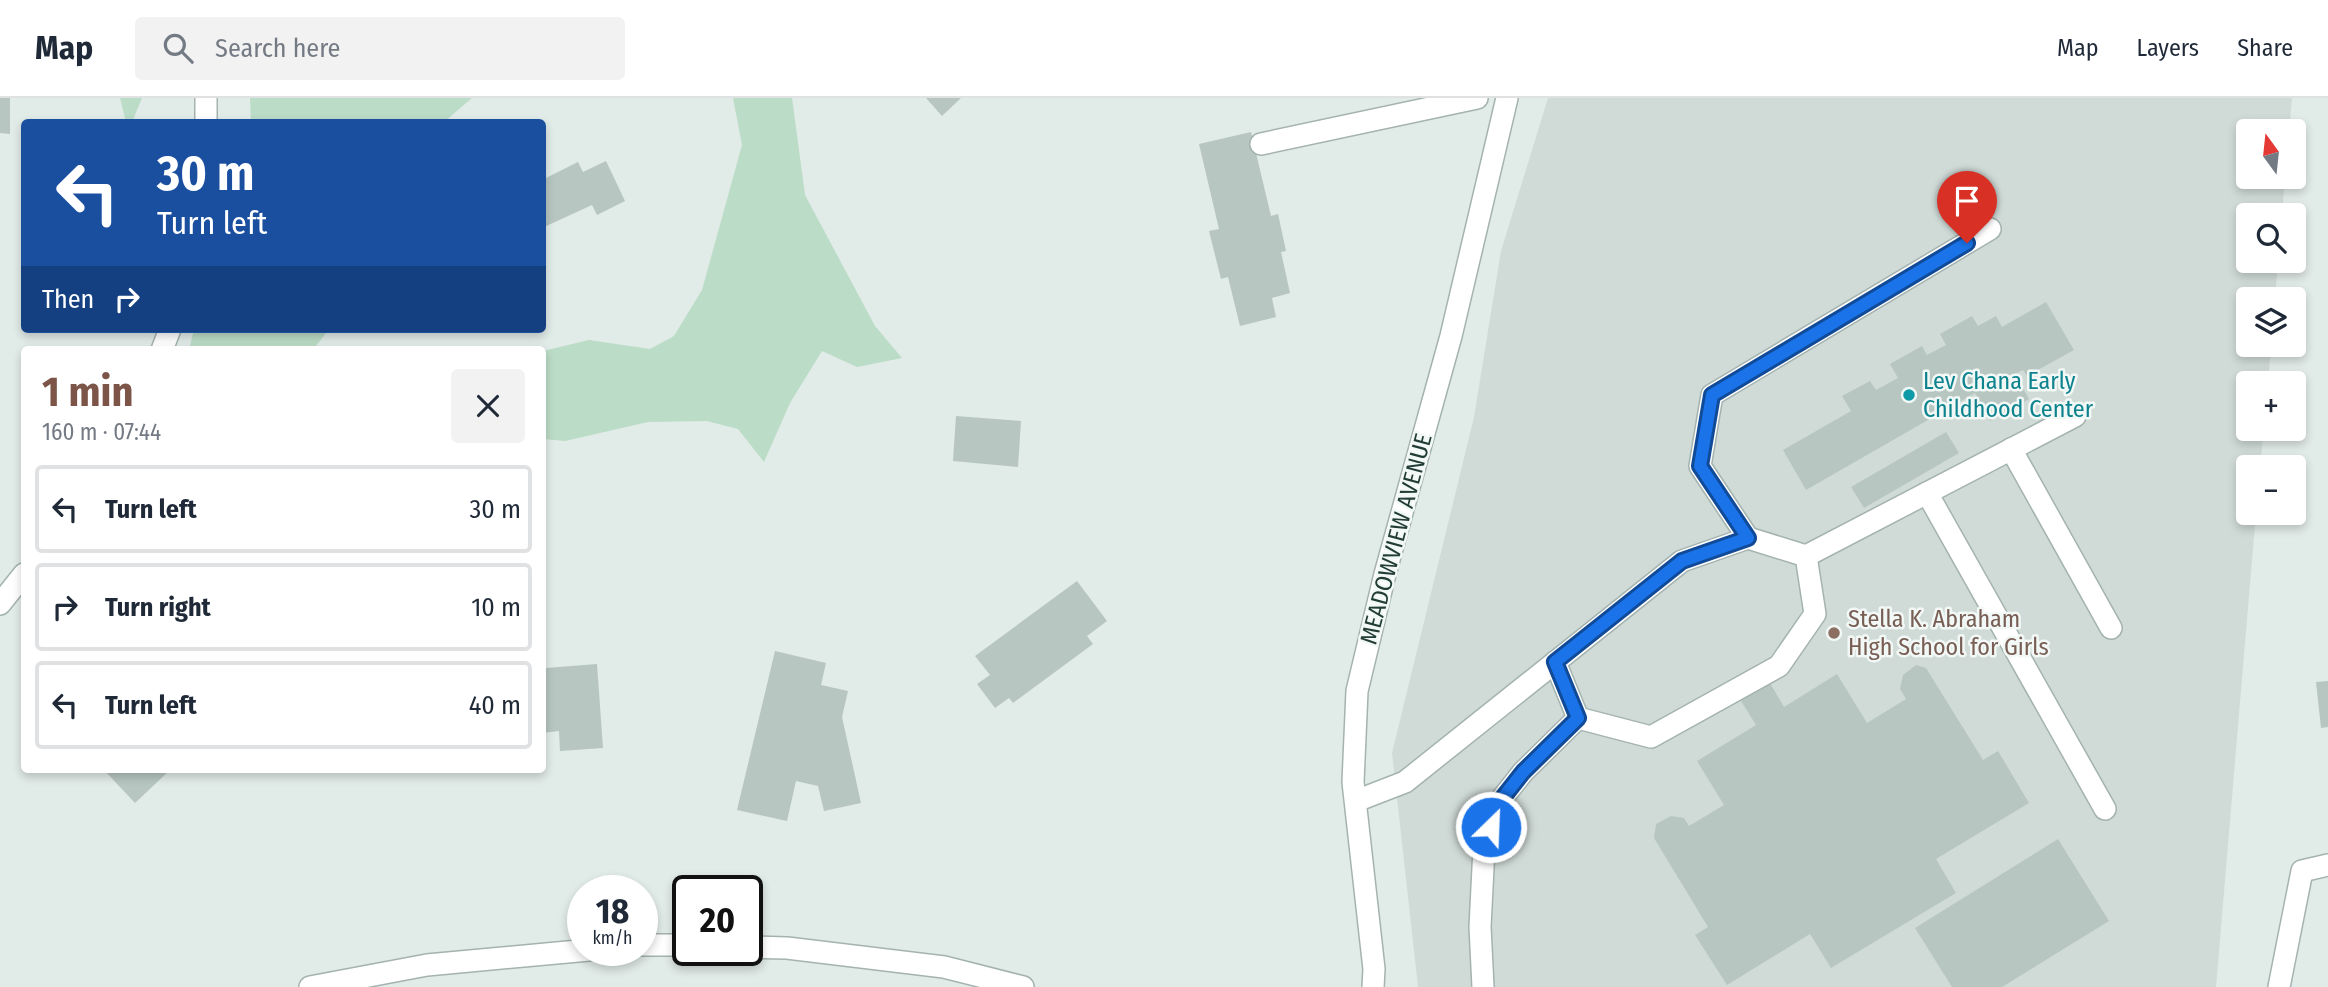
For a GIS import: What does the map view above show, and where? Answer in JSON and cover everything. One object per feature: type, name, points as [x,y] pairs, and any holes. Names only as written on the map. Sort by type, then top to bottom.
[{"type":"street","points":[[206,98],[206,119]]},
{"type":"street","points":[[1261,144],[1477,98]]},
{"type":"street","name":"MEADOWVIEW AVENUE","points":[[1373,987],[1374,969],[1353,782],[1357,691],[1385,574],[1451,336],[1507,98]]},
{"type":"street","points":[[1748,538],[1700,466],[1712,395],[1990,229]]},
{"type":"street","points":[[1356,800],[1405,782],[1682,561],[1748,538],[1806,556],[2076,416]]},
{"type":"street","points":[[2011,449],[2111,628]]},
{"type":"street","points":[[1927,493],[2105,809]]},
{"type":"street","points":[[1578,718],[1651,737],[1779,666],[1815,614],[1806,556]]},
{"type":"street","points":[[0,604],[21,578]]},
{"type":"street","points":[[1555,662],[1578,718]]},
{"type":"street","points":[[1483,987],[1480,927],[1484,848],[1497,805],[1532,762],[1578,718]]},
{"type":"street","points":[[2279,987],[2302,871],[2328,865]]},
{"type":"street","points":[[763,947],[944,967],[1023,987]]},
{"type":"street","points":[[310,987],[427,965],[567,952]]},
{"type":"shaded area","name":"Stella K. Abraham High School for Girls","points":[[1548,98],[2292,98],[2290,119],[2236,119],[2236,189],[2284,189],[2283,203],[2236,203],[2236,273],[2277,273],[2276,287],[2236,287],[2236,357],[2270,357],[2269,371],[2236,371],[2236,441],[2263,441],[2261,455],[2236,455],[2236,525],[2255,525],[2216,987],[1418,987],[1392,753],[1474,417],[1501,251]]},
{"type":"green space","points":[[120,98],[142,98],[133,119],[125,119]]},
{"type":"green space","points":[[250,98],[472,98],[448,119],[251,119]]},
{"type":"green space","points":[[733,98],[792,98],[805,195],[875,326],[902,358],[857,367],[822,351],[790,403],[764,462],[738,429],[707,421],[648,422],[565,441],[546,439],[546,350],[589,340],[650,349],[674,336],[702,290],[742,145]]},
{"type":"green space","points":[[193,333],[326,333],[316,346],[190,346]]},
{"type":"building","points":[[0,98],[10,98],[10,134],[0,133]]},
{"type":"building","points":[[926,98],[961,98],[942,116]]},
{"type":"building","points":[[1251,132],[1271,216],[1278,214],[1286,251],[1281,252],[1290,293],[1272,298],[1276,317],[1240,326],[1228,277],[1221,279],[1209,231],[1219,229],[1199,144]]},
{"type":"building","points":[[606,161],[625,201],[597,215],[592,205],[546,226],[546,178],[578,162],[583,172]]},
{"type":"building","name":"Lev Chana Early Childhood Center","points":[[2046,302],[2074,350],[2027,376],[2023,370],[2015,374],[2029,399],[1990,421],[1975,393],[1806,490],[1783,450],[1851,411],[1842,396],[1870,381],[1876,390],[1898,378],[1890,364],[1922,346],[1927,355],[1946,345],[1940,334],[1972,316],[1978,326],[1996,316],[2002,327]]},
{"type":"building","points":[[956,416],[1021,421],[1018,467],[953,461]]},
{"type":"building","points":[[1946,432],[1959,453],[1864,508],[1851,487]]},
{"type":"building","points":[[1077,581],[1107,621],[1087,636],[1093,644],[1013,703],[1009,698],[995,708],[977,684],[990,675],[975,656]]},
{"type":"building","points":[[775,651],[826,663],[821,685],[848,691],[842,717],[861,803],[824,811],[818,786],[796,781],[787,821],[737,810]]},
{"type":"building","points":[[597,664],[603,748],[560,751],[559,731],[546,733],[546,668]]},
{"type":"building","points":[[1916,665],[1926,668],[1983,760],[1998,751],[2029,803],[1936,859],[1956,893],[1831,968],[1810,934],[1727,985],[1695,935],[1708,927],[1654,838],[1656,824],[1671,816],[1684,818],[1689,826],[1724,805],[1697,761],[1756,725],[1741,701],[1770,683],[1784,707],[1837,674],[1867,723],[1906,699],[1900,689],[1903,675]]},
{"type":"building","points":[[2328,681],[2328,727],[2321,728],[2316,682]]},
{"type":"building","points":[[107,773],[167,773],[135,803]]},
{"type":"building","points":[[2058,839],[2109,921],[2002,987],[1952,987],[1915,928]]},
{"type":"place","name":"Lev Chana Early Childhood Center","points":[[1909,395]]},
{"type":"place","name":"Stella K. Abraham High School for Girls","points":[[1834,633]]},
{"type":"route","points":[[1491,827],[1497,805],[1523,772],[1578,718],[1555,662],[1682,561],[1748,538],[1700,466],[1712,395],[1967,243]]}]
